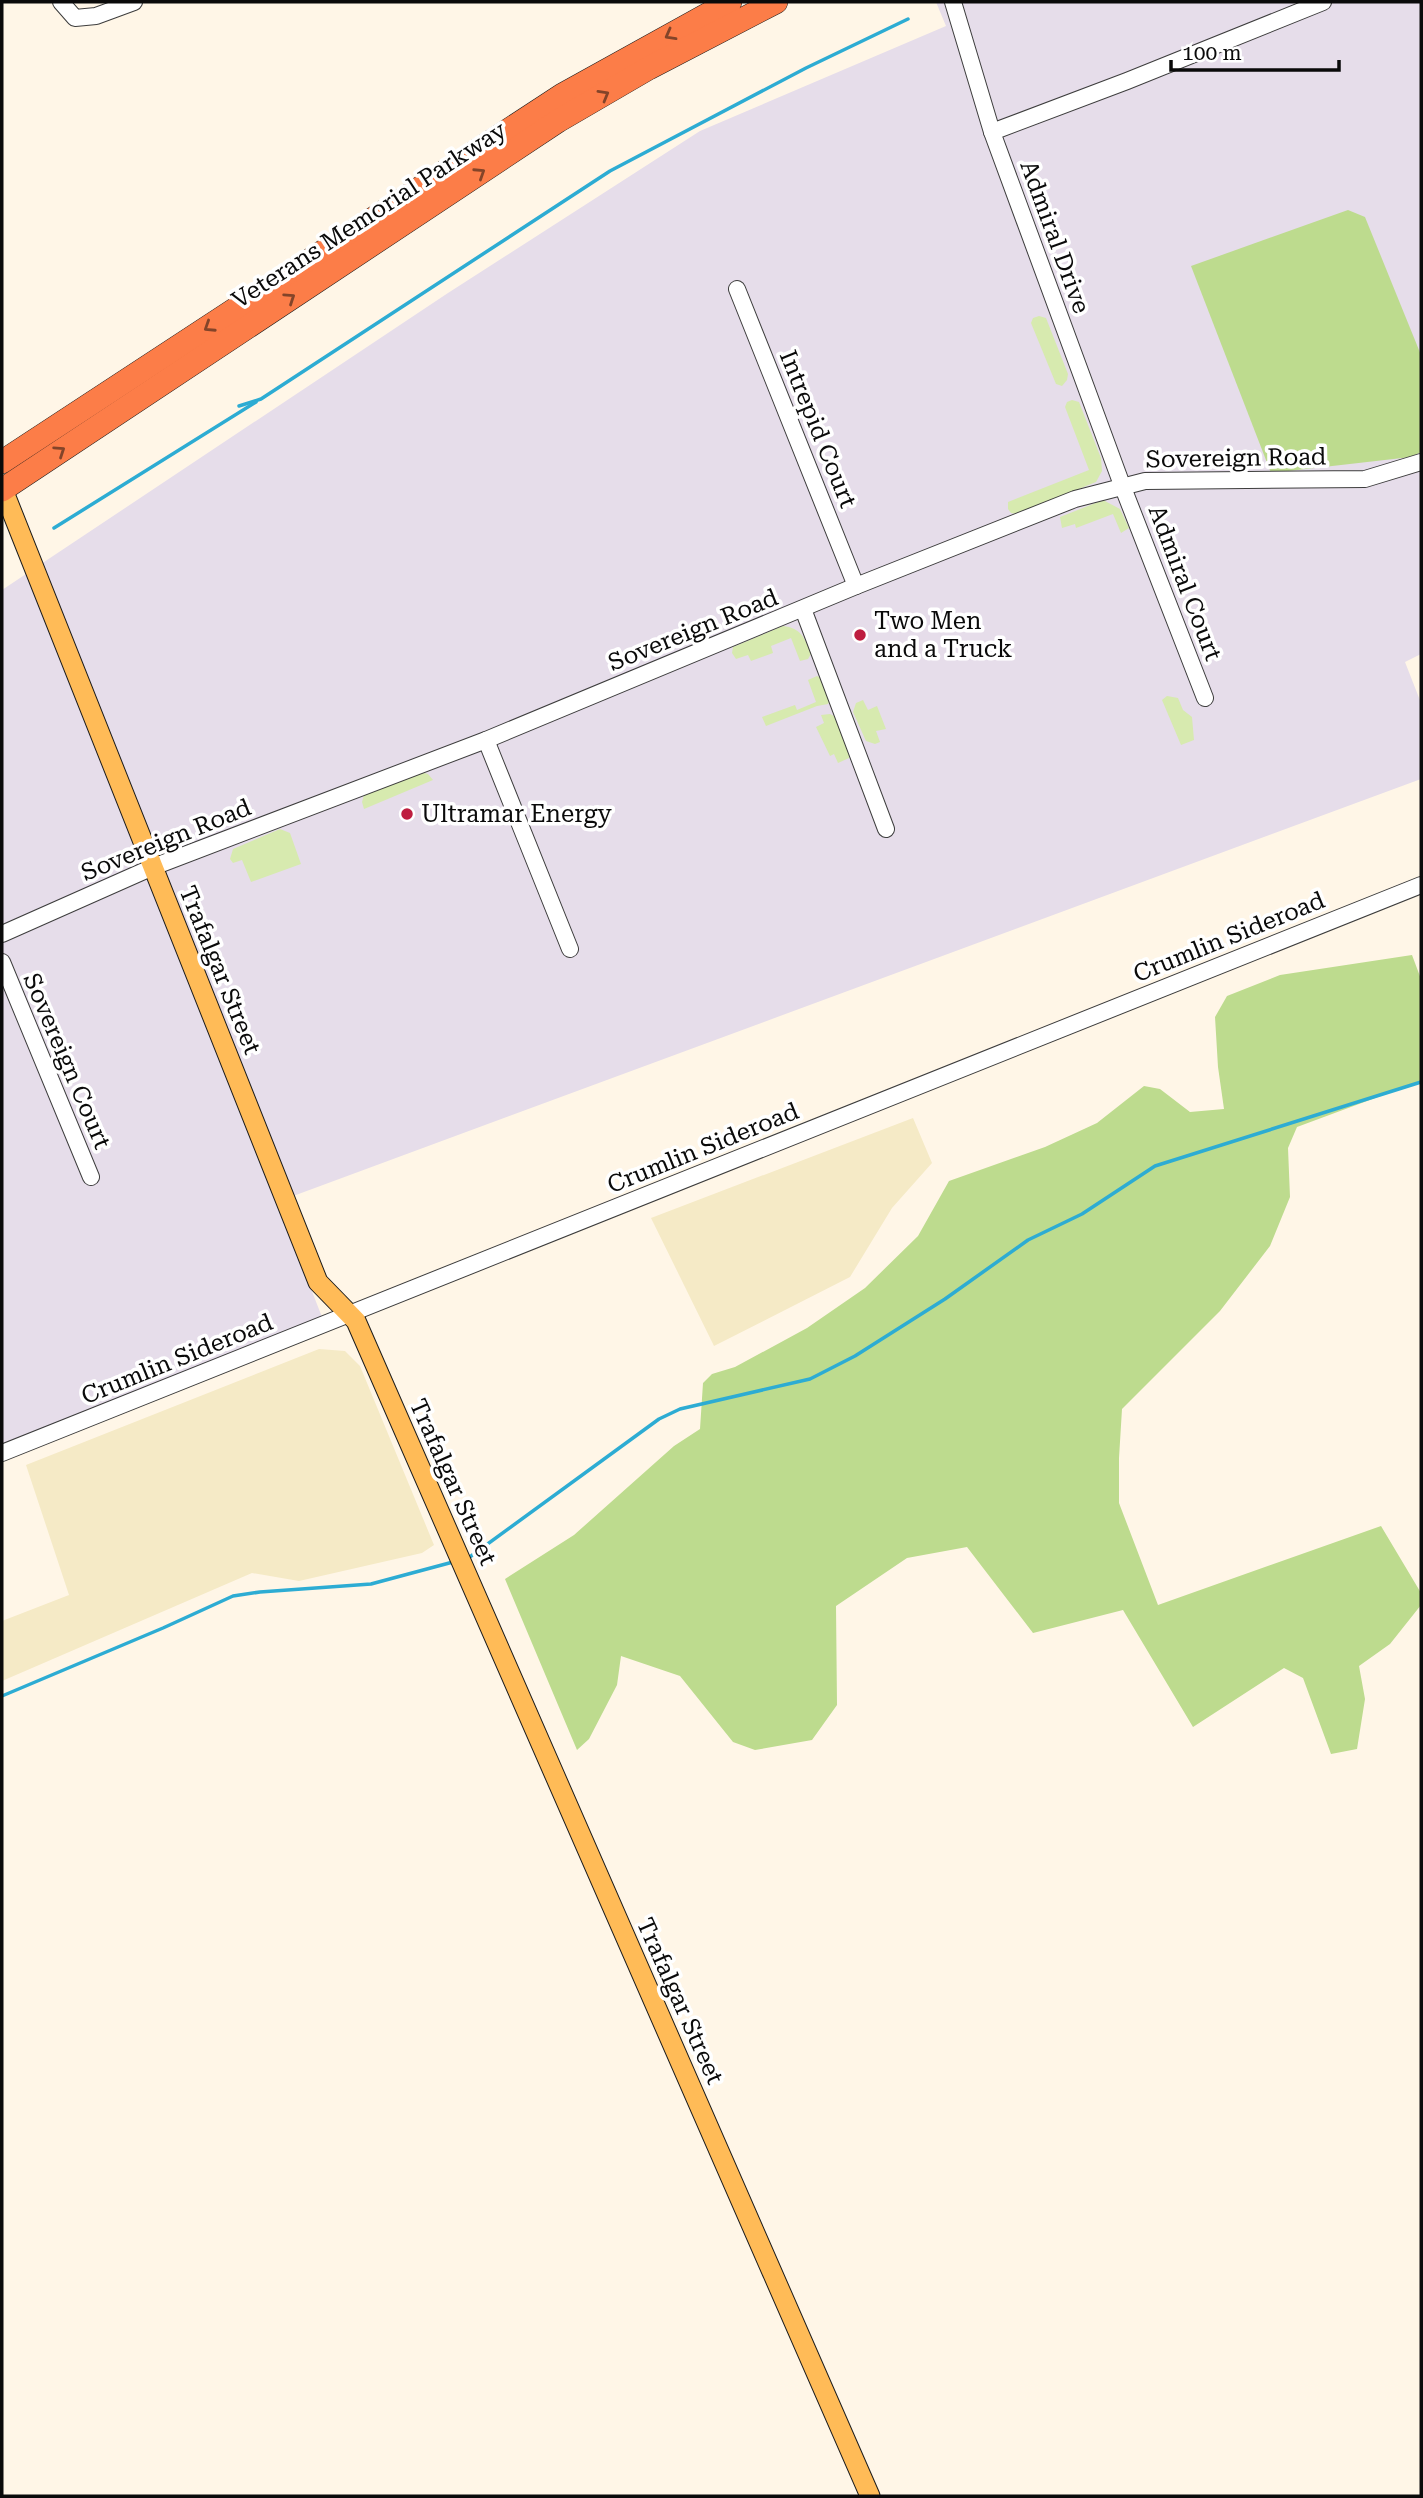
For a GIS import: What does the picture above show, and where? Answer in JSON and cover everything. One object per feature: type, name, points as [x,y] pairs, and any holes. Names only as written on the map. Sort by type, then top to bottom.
[{"type":"highway","name":"Veterans Memorial Parkway","points":[[2,462],[562,95],[730,2]]},
{"type":"highway","name":"Veterans Memorial Parkway","points":[[2,489],[558,121],[649,68],[776,2]]},
{"type":"main road","name":"Trafalgar Street","points":[[2,489],[318,1282],[356,1321],[368,1347],[870,2496]]},
{"type":"street","points":[[61,2],[75,18],[96,16],[134,2]]},
{"type":"street","name":"Admiral Drive","points":[[953,2],[992,132],[1122,485]]},
{"type":"street","points":[[992,132],[1128,81],[1323,2]]},
{"type":"street","name":"Intrepid Court","points":[[737,289],[856,586]]},
{"type":"street","name":"Sovereign Road","points":[[2,934],[153,867],[486,740],[856,586],[1075,499],[1145,481],[1366,479],[1421,462]]},
{"type":"street","name":"Admiral Court","points":[[1122,485],[1205,698]]},
{"type":"street","points":[[803,609],[886,829]]},
{"type":"street","points":[[486,740],[570,949]]},
{"type":"street","name":"Crumlin Sideroad","points":[[2,1453],[1421,885]]},
{"type":"street","name":"Sovereign Court","points":[[2,962],[91,1177]]},
{"type":"shaded area","points":[[936,2],[1421,2],[1421,654],[1405,662],[1421,703],[1421,779],[277,1202],[322,1317],[2,1446],[2,590],[448,293],[700,131],[946,26]]},
{"type":"shaded area","points":[[913,1118],[932,1163],[892,1208],[850,1277],[714,1346],[651,1218]]},
{"type":"shaded area","points":[[319,1349],[345,1351],[360,1366],[434,1545],[422,1553],[299,1581],[252,1573],[2,1681],[2,1621],[69,1595],[26,1465]]},
{"type":"green space","points":[[1348,210],[1365,217],[1421,355],[1421,452],[1411,457],[1271,473],[1191,266]]},
{"type":"green space","points":[[1033,318],[1046,318],[1068,374],[1062,386],[1056,384],[1031,323]]},
{"type":"green space","points":[[1067,402],[1079,402],[1101,458],[1102,471],[1096,482],[1017,514],[1011,513],[1008,502],[1089,470],[1065,407]]},
{"type":"green space","points":[[1103,500],[1120,509],[1129,528],[1121,533],[1113,514],[1076,528],[1075,524],[1062,528],[1060,517]]},
{"type":"green space","points":[[783,626],[802,635],[811,654],[808,659],[800,661],[791,638],[771,646],[773,653],[751,661],[748,655],[736,659],[732,653],[733,647]]},
{"type":"green space","points":[[817,676],[821,678],[830,700],[828,704],[766,726],[762,717],[795,705],[797,710],[816,702],[808,680]]},
{"type":"green space","points":[[1167,696],[1178,698],[1183,710],[1192,717],[1194,740],[1181,745],[1162,700]]},
{"type":"green space","points":[[863,700],[868,710],[877,706],[886,729],[876,731],[880,742],[875,744],[866,741],[853,712],[856,703]]},
{"type":"green space","points":[[830,714],[836,717],[850,751],[849,758],[838,763],[834,754],[830,756],[816,727],[824,723],[821,715]]},
{"type":"green space","points":[[421,772],[428,774],[433,780],[364,809],[364,795]]},
{"type":"green space","points":[[280,829],[290,833],[301,864],[251,882],[242,860],[233,863],[230,859],[233,849]]},
{"type":"green space","points":[[1412,955],[1421,979],[1421,1081],[1297,1127],[1288,1148],[1290,1197],[1270,1246],[1220,1311],[1122,1409],[1119,1503],[1158,1605],[1381,1526],[1421,1593],[1421,1605],[1390,1644],[1359,1666],[1365,1699],[1357,1749],[1331,1754],[1303,1678],[1284,1668],[1193,1727],[1123,1610],[1033,1633],[967,1547],[907,1558],[836,1606],[837,1705],[812,1740],[755,1750],[733,1742],[680,1676],[621,1656],[617,1685],[589,1739],[577,1750],[505,1579],[574,1535],[674,1446],[700,1429],[703,1383],[712,1374],[735,1367],[807,1328],[865,1288],[918,1236],[949,1181],[1045,1147],[1097,1123],[1144,1086],[1160,1089],[1190,1112],[1224,1109],[1215,1017],[1227,996],[1280,975]]},
{"type":"waterway","points":[[239,406],[261,399],[610,171],[806,68],[908,19]]},
{"type":"waterway","points":[[54,528],[256,402]]},
{"type":"waterway","points":[[467,1559],[659,1419],[680,1409],[810,1379],[855,1356],[945,1299],[1028,1240],[1082,1214],[1155,1166],[1421,1082]]},
{"type":"waterway","points":[[2,1696],[233,1596],[371,1584],[453,1562]]},
{"type":"place","name":"Two Men and a Truck","points":[[860,635]]},
{"type":"place","name":"Ultramar Energy","points":[[407,814]]}]
